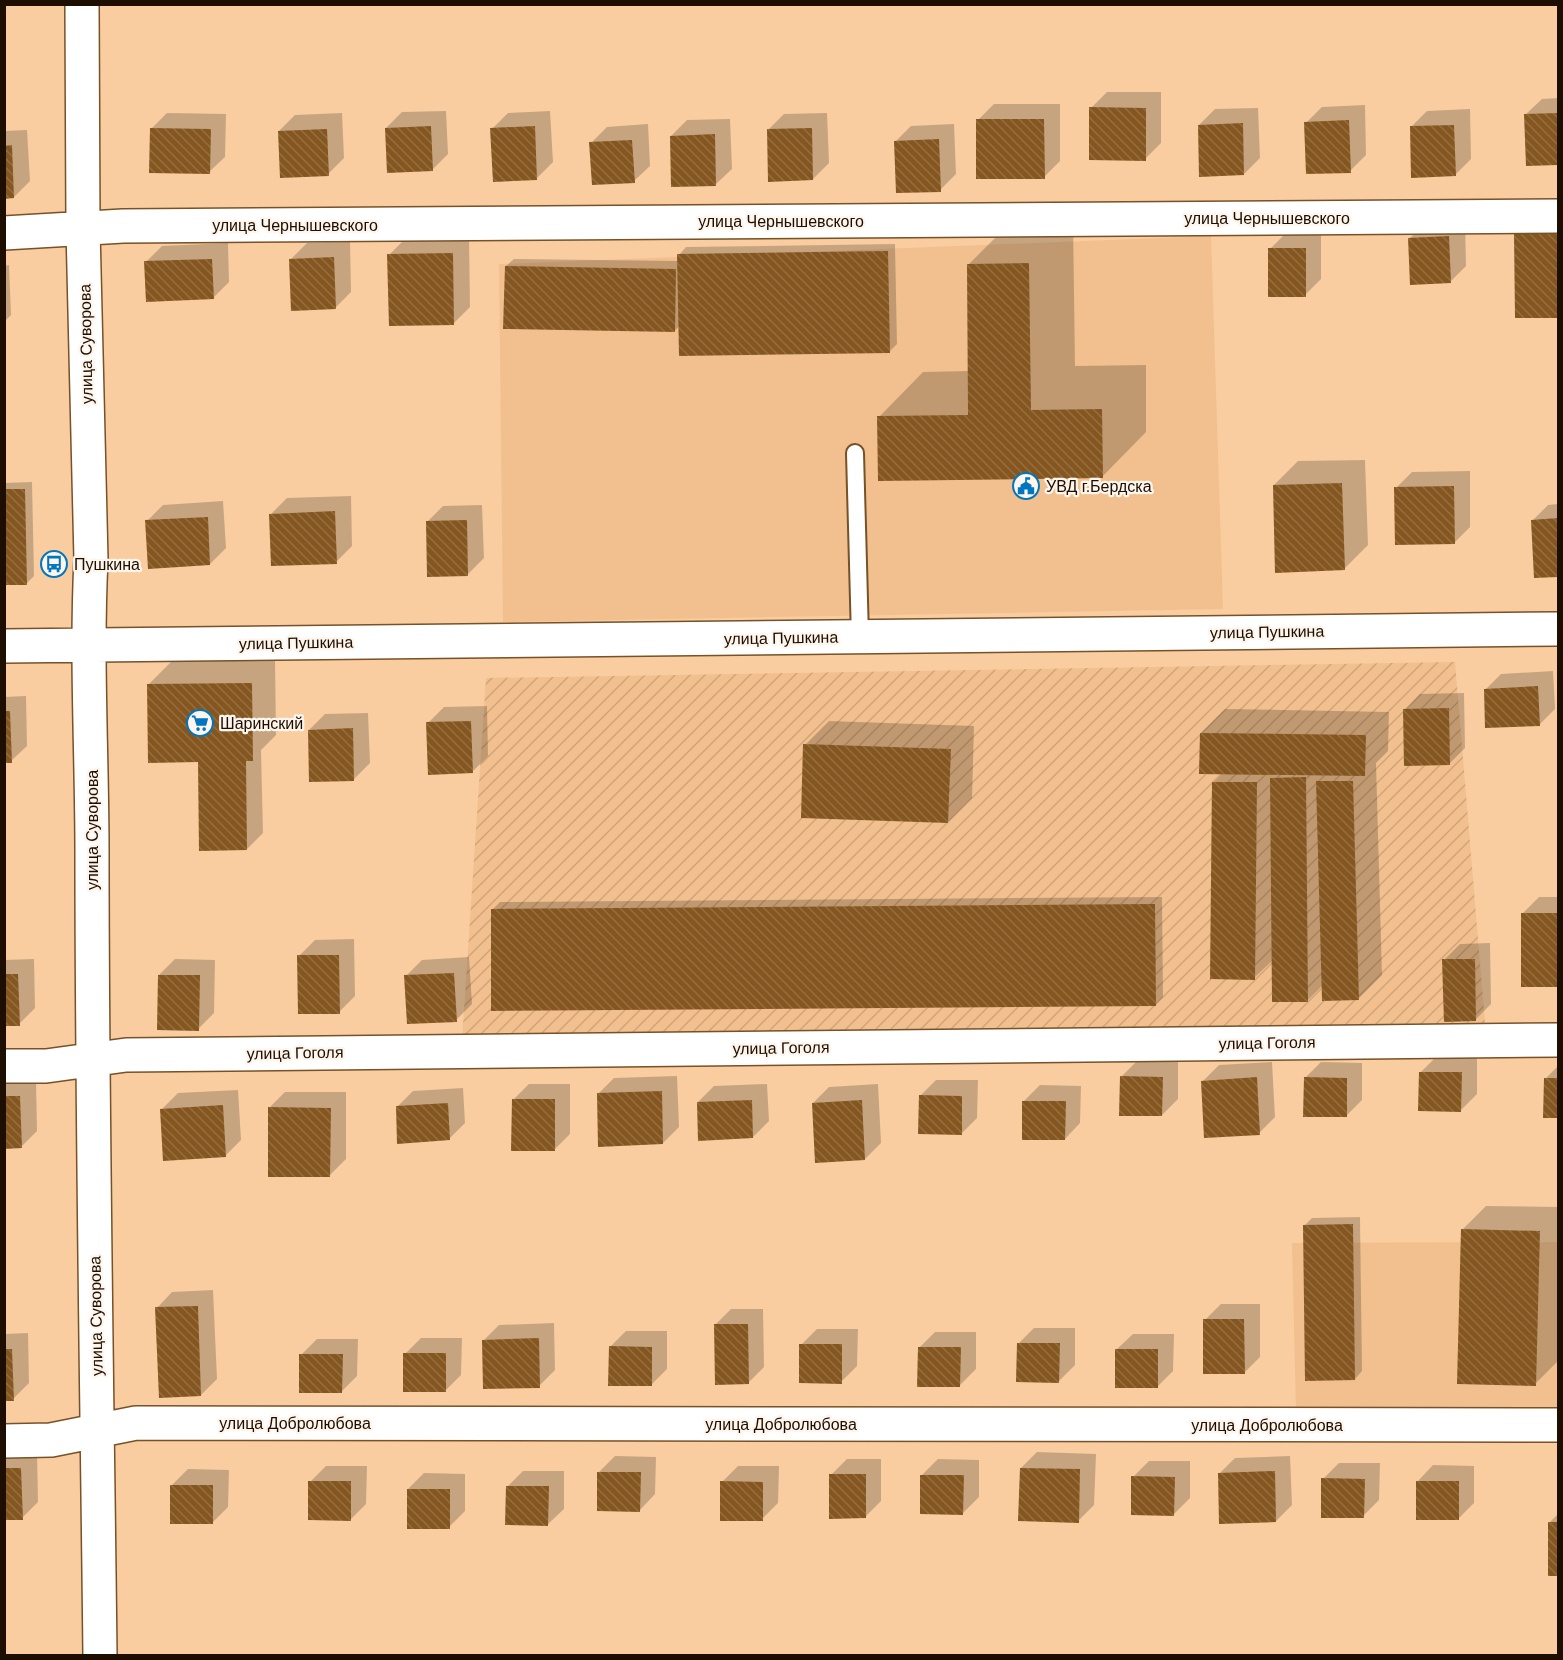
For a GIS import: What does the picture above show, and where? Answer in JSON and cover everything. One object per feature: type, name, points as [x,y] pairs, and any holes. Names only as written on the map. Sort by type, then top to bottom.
[{"type":"street","name":"улица Суворова","points":[[82,4],[83,229],[91,560],[88,645],[92,748],[92,1060],[100,1656]]},
{"type":"street","name":"улица Чернышевского","points":[[4,232],[123,226],[1558,216]]},
{"type":"street","name":"улица Пушкина","points":[[4,646],[1558,629]]},
{"type":"street","name":"улица Гоголя","points":[[4,1066],[46,1066],[126,1055],[1558,1040]]},
{"type":"street","name":"улица Добролюбова","points":[[4,1441],[51,1440],[135,1423],[1558,1425]]},
{"type":"lane","points":[[855,453],[861,637]]},
{"type":"shaded area","points":[[1211,236],[1223,609],[503,622],[499,264]]},
{"type":"shaded area","points":[[1455,662],[1486,1035],[461,1055],[486,678]]},
{"type":"shaded area","points":[[1558,1242],[1558,1410],[1296,1412],[1292,1243]]},
{"type":"building","points":[[1089,107],[1146,108],[1146,161],[1089,160]]},
{"type":"building","points":[[1558,113],[1558,165],[1526,166],[1524,114]]},
{"type":"building","points":[[976,119],[1044,119],[1045,179],[976,179]]},
{"type":"building","points":[[1349,120],[1351,173],[1306,174],[1304,122]]},
{"type":"building","points":[[1243,123],[1244,175],[1199,177],[1198,125]]},
{"type":"building","points":[[1454,125],[1456,176],[1411,178],[1410,126]]},
{"type":"building","points":[[431,126],[433,171],[387,173],[385,128]]},
{"type":"building","points":[[535,126],[537,180],[493,182],[490,128]]},
{"type":"building","points":[[150,128],[211,129],[210,174],[149,173]]},
{"type":"building","points":[[812,128],[813,180],[768,182],[767,129]]},
{"type":"building","points":[[327,129],[329,176],[280,178],[278,131]]},
{"type":"building","points":[[715,134],[716,186],[671,187],[670,136]]},
{"type":"building","points":[[939,139],[941,192],[896,193],[894,141]]},
{"type":"building","points":[[632,140],[635,183],[592,185],[589,142]]},
{"type":"building","points":[[12,145],[14,198],[4,199],[4,146]]},
{"type":"building","points":[[1514,234],[1558,234],[1558,318],[1515,318]]},
{"type":"building","points":[[1449,236],[1451,283],[1410,285],[1408,238]]},
{"type":"building","points":[[1268,248],[1306,248],[1306,297],[1268,297]]},
{"type":"building","points":[[888,251],[890,353],[679,356],[677,254]]},
{"type":"building","points":[[453,253],[454,325],[389,326],[387,254]]},
{"type":"building","points":[[334,257],[336,309],[291,311],[289,259]]},
{"type":"building","points":[[212,259],[214,299],[146,302],[144,261]]},
{"type":"building","points":[[1029,263],[1031,410],[1102,409],[1103,478],[878,481],[877,416],[968,415],[967,264]]},
{"type":"building","points":[[505,266],[676,269],[675,332],[503,329]]},
{"type":"building","points":[[1342,483],[1345,570],[1275,573],[1273,485]]},
{"type":"building","points":[[1454,486],[1455,544],[1395,545],[1394,487]]},
{"type":"building","points":[[4,489],[25,489],[27,585],[4,585]]},
{"type":"building","points":[[335,511],[337,564],[271,566],[269,514]]},
{"type":"building","points":[[208,517],[210,565],[148,569],[145,520]]},
{"type":"building","points":[[1558,518],[1558,577],[1534,578],[1531,520]]},
{"type":"building","points":[[467,520],[468,576],[427,577],[426,521]]},
{"type":"building","name":"Шаринский","points":[[252,683],[253,761],[246,761],[247,850],[199,851],[198,762],[148,763],[147,684]]},
{"type":"building","points":[[1538,686],[1540,726],[1485,728],[1484,689]]},
{"type":"building","points":[[1449,708],[1450,765],[1404,766],[1403,709]]},
{"type":"building","points":[[4,711],[10,711],[12,763],[4,763]]},
{"type":"building","points":[[471,721],[473,773],[428,775],[426,722]]},
{"type":"building","points":[[353,728],[354,781],[309,782],[308,730]]},
{"type":"building","points":[[1200,733],[1366,735],[1365,776],[1199,774]]},
{"type":"building","points":[[803,744],[951,749],[948,823],[801,818]]},
{"type":"building","points":[[1306,777],[1308,1002],[1272,1002],[1270,778]]},
{"type":"building","points":[[1316,781],[1353,781],[1359,1000],[1322,1001]]},
{"type":"building","points":[[1212,782],[1257,782],[1255,980],[1210,979]]},
{"type":"building","points":[[1155,904],[1156,1006],[491,1011],[491,909]]},
{"type":"building","points":[[1521,913],[1558,913],[1558,987],[1521,987]]},
{"type":"building","points":[[297,955],[339,955],[340,1014],[298,1014]]},
{"type":"building","points":[[1442,959],[1475,959],[1476,1021],[1444,1022]]},
{"type":"building","points":[[454,973],[457,1022],[407,1024],[404,975]]},
{"type":"building","points":[[4,974],[18,974],[20,1026],[4,1026]]},
{"type":"building","points":[[158,975],[200,975],[199,1031],[157,1030]]},
{"type":"building","points":[[1419,1072],[1462,1072],[1461,1112],[1418,1111]]},
{"type":"building","points":[[1120,1076],[1163,1077],[1162,1116],[1119,1116]]},
{"type":"building","points":[[1257,1077],[1260,1135],[1204,1138],[1201,1081]]},
{"type":"building","points":[[1304,1077],[1347,1078],[1347,1117],[1303,1117]]},
{"type":"building","points":[[1544,1078],[1558,1078],[1558,1118],[1543,1118]]},
{"type":"building","points":[[662,1091],[663,1144],[598,1147],[597,1093]]},
{"type":"building","points":[[919,1095],[962,1096],[962,1135],[918,1134]]},
{"type":"building","points":[[4,1096],[20,1096],[22,1148],[4,1149]]},
{"type":"building","points":[[512,1099],[555,1099],[555,1151],[511,1151]]},
{"type":"building","points":[[752,1100],[753,1138],[698,1141],[697,1102]]},
{"type":"building","points":[[862,1100],[865,1160],[815,1163],[812,1103]]},
{"type":"building","points":[[1022,1101],[1066,1101],[1065,1140],[1022,1140]]},
{"type":"building","points":[[448,1103],[450,1140],[397,1144],[396,1106]]},
{"type":"building","points":[[223,1105],[226,1157],[163,1161],[160,1109]]},
{"type":"building","points":[[268,1107],[331,1108],[330,1177],[268,1177]]},
{"type":"building","points":[[1353,1224],[1355,1380],[1305,1381],[1303,1225]]},
{"type":"building","points":[[1461,1229],[1540,1231],[1536,1386],[1457,1384]]},
{"type":"building","points":[[198,1306],[201,1396],[159,1398],[155,1307]]},
{"type":"building","points":[[1203,1319],[1244,1319],[1245,1374],[1203,1374]]},
{"type":"building","points":[[714,1324],[748,1324],[749,1384],[715,1385]]},
{"type":"building","points":[[539,1338],[540,1388],[483,1389],[482,1340]]},
{"type":"building","points":[[1017,1343],[1060,1343],[1059,1383],[1016,1382]]},
{"type":"building","points":[[799,1344],[842,1344],[842,1384],[799,1383]]},
{"type":"building","points":[[609,1346],[652,1347],[652,1386],[608,1386]]},
{"type":"building","points":[[918,1347],[961,1347],[960,1387],[917,1387]]},
{"type":"building","points":[[4,1349],[12,1349],[14,1401],[4,1401]]},
{"type":"building","points":[[1115,1349],[1158,1349],[1158,1388],[1115,1388]]},
{"type":"building","points":[[403,1353],[446,1353],[446,1392],[403,1392]]},
{"type":"building","points":[[299,1354],[343,1354],[342,1393],[299,1393]]},
{"type":"building","points":[[4,1468],[21,1468],[23,1520],[4,1520]]},
{"type":"building","points":[[1020,1468],[1080,1469],[1079,1523],[1018,1521]]},
{"type":"building","points":[[1275,1471],[1276,1522],[1219,1524],[1218,1473]]},
{"type":"building","points":[[597,1472],[641,1472],[640,1512],[597,1511]]},
{"type":"building","points":[[829,1474],[866,1474],[866,1518],[829,1519]]},
{"type":"building","points":[[920,1475],[964,1475],[963,1515],[920,1514]]},
{"type":"building","points":[[1131,1476],[1175,1477],[1174,1516],[1131,1515]]},
{"type":"building","points":[[1321,1478],[1365,1479],[1364,1518],[1321,1518]]},
{"type":"building","points":[[308,1481],[351,1481],[351,1521],[308,1520]]},
{"type":"building","points":[[720,1481],[763,1482],[763,1521],[720,1521]]},
{"type":"building","points":[[1416,1481],[1459,1481],[1459,1520],[1416,1520]]},
{"type":"building","points":[[170,1485],[213,1485],[213,1524],[170,1524]]},
{"type":"building","points":[[506,1486],[549,1486],[548,1526],[505,1525]]},
{"type":"building","points":[[407,1489],[450,1489],[450,1529],[407,1529]]},
{"type":"building","points":[[1548,1522],[1558,1522],[1558,1576],[1548,1576]]},
{"type":"place","name":"УВД г.Бердска","points":[[1026,486]]},
{"type":"place","name":"Пушкина","points":[[54,564]]},
{"type":"place","name":"Шаринский","points":[[200,723]]}]
